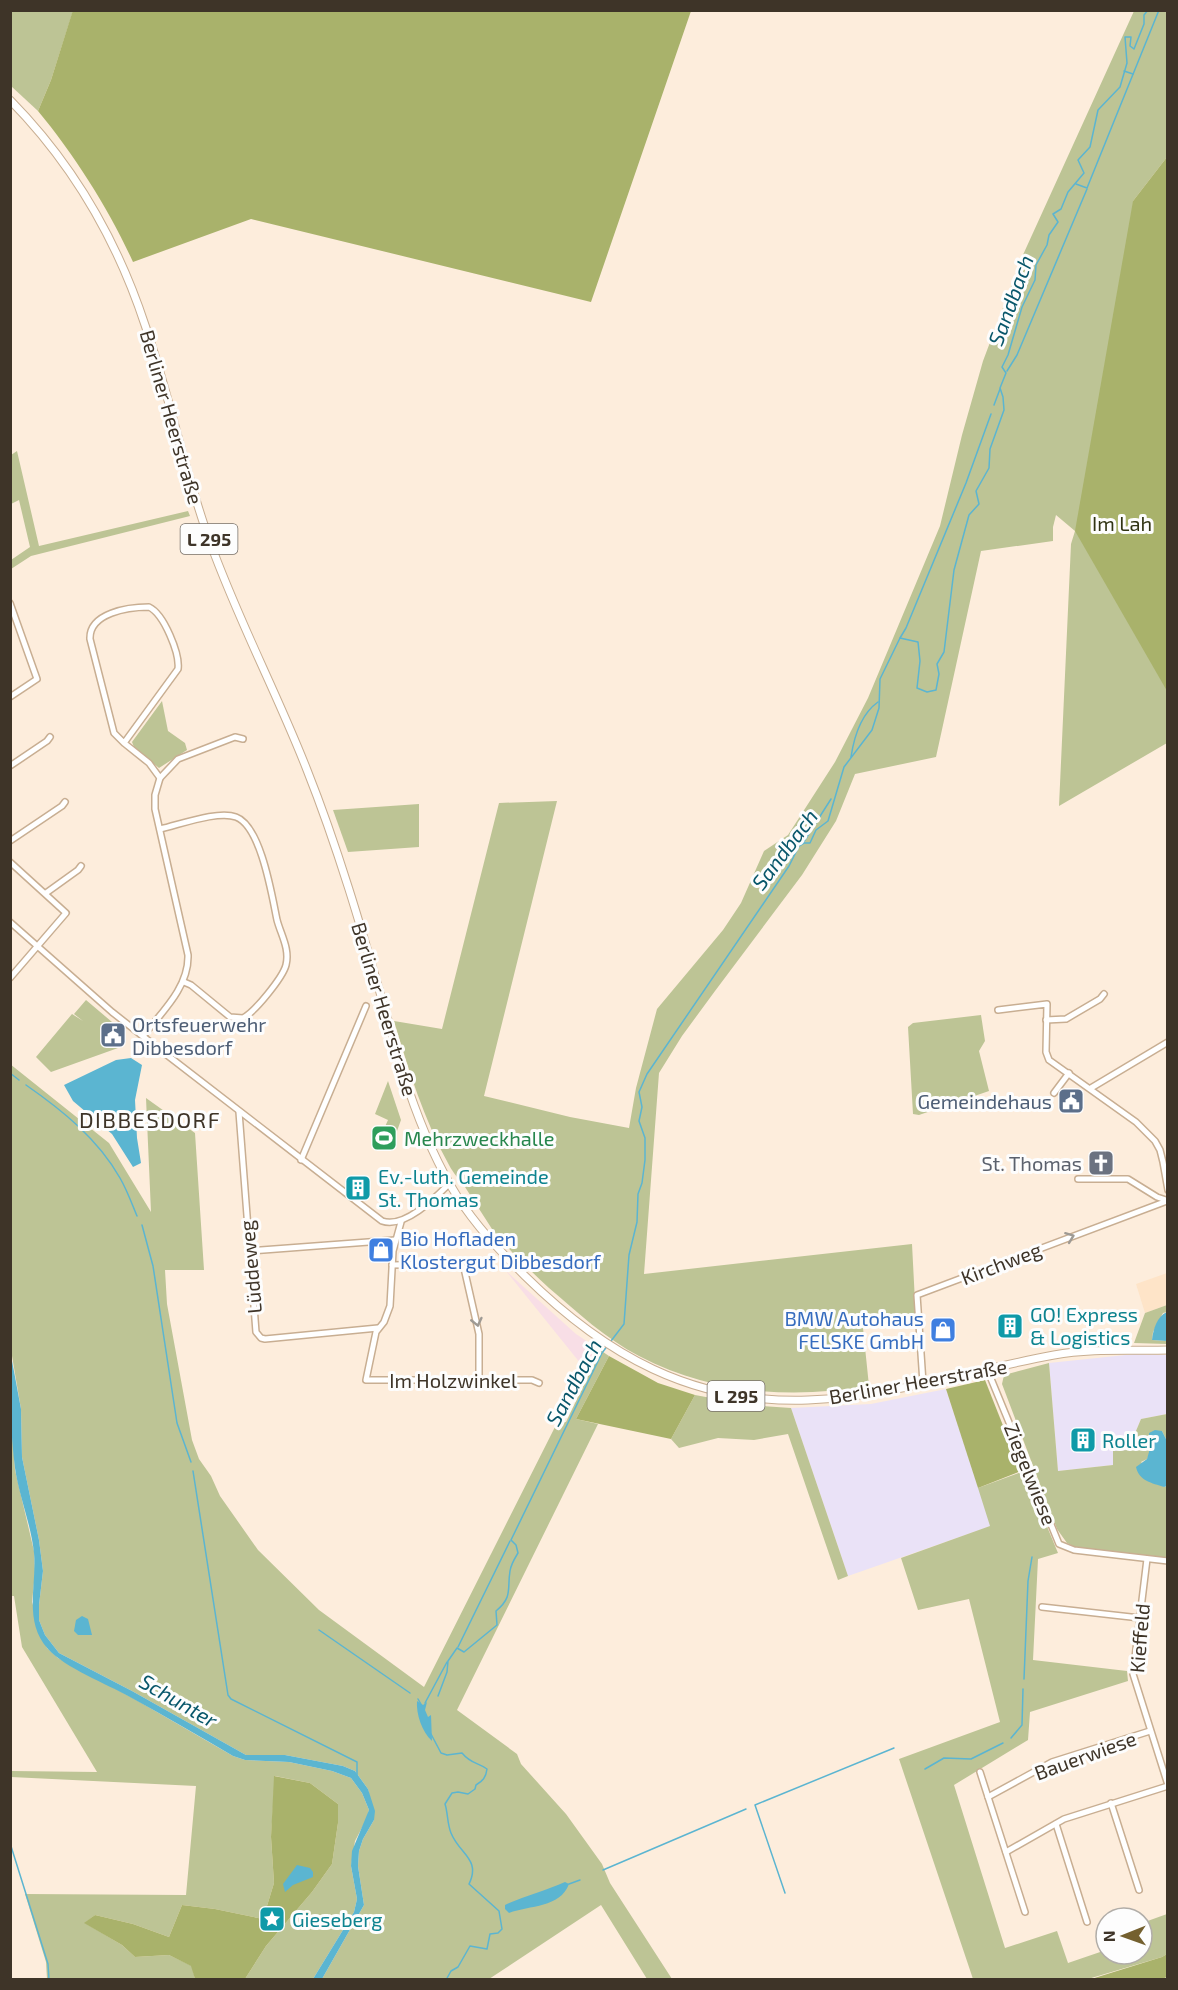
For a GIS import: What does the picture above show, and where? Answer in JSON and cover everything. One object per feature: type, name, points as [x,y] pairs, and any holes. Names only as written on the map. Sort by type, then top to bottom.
[{"type":"main road","name":"Berliner Heerstraße","points":[[10,100],[67,168],[99,219],[126,272],[149,336],[208,538],[319,801],[422,1126],[449,1184],[479,1227],[507,1258],[544,1295],[614,1349],[646,1367],[681,1381],[748,1398],[809,1400],[868,1394],[1056,1354],[1167,1350]]},
{"type":"street","points":[[10,603],[38,679],[10,697]]},
{"type":"street","points":[[124,743],[176,674],[178,664],[178,657],[161,617],[149,607],[109,615],[96,621],[92,626],[90,639],[114,734],[124,743],[149,763],[160,778]]},
{"type":"street","points":[[10,766],[50,737]]},
{"type":"street","points":[[143,1036],[184,982],[188,963],[187,948],[154,802],[160,778],[178,759],[235,737],[243,739]]},
{"type":"street","points":[[10,841],[65,802]]},
{"type":"street","points":[[160,829],[224,815],[236,817],[246,823],[255,839],[270,881],[287,953],[285,970],[257,1005],[243,1018],[230,1017],[191,985],[184,982]]},
{"type":"street","points":[[10,862],[66,912],[10,978]]},
{"type":"street","points":[[46,892],[81,866]]},
{"type":"street","points":[[10,922],[143,1036],[238,1112],[382,1221],[390,1224],[401,1222],[449,1184]]},
{"type":"street","points":[[1046,1020],[1066,1019],[1100,999],[1104,994]]},
{"type":"street","points":[[998,1010],[1047,1004],[1047,1056],[1053,1063],[1136,1122],[1155,1142],[1163,1162],[1167,1201],[1128,1179],[1078,1179]]},
{"type":"street","points":[[301,1160],[366,1006]]},
{"type":"street","points":[[1091,1088],[1167,1042]]},
{"type":"street","points":[[1054,1093],[1069,1073]]},
{"type":"street","name":"Lüddeweg","points":[[238,1112],[255,1327],[261,1338],[378,1328]]},
{"type":"street","name":"Kirchweg","points":[[923,1383],[917,1295],[1167,1201]]},
{"type":"street","points":[[378,1328],[384,1322],[390,1306],[394,1240],[401,1222]]},
{"type":"street","points":[[249,1251],[394,1240]]},
{"type":"street","points":[[392,1265],[458,1264],[464,1268],[479,1334],[479,1381]]},
{"type":"street","name":"Im Holzwinkel","points":[[378,1328],[366,1380],[532,1380],[539,1383]]},
{"type":"street","name":"Ziegelwiese","points":[[987,1370],[1059,1544],[1074,1550],[1167,1561]]},
{"type":"street","name":"Kieffeld","points":[[1147,1559],[1133,1674],[1167,1786]]},
{"type":"street","points":[[1042,1607],[1140,1618]]},
{"type":"street","name":"Bauerwiese","points":[[988,1797],[1052,1762],[1150,1731]]},
{"type":"street","points":[[980,1772],[1025,1912]]},
{"type":"street","points":[[1006,1852],[1056,1824],[1111,1803],[1167,1786]]},
{"type":"street","points":[[1111,1803],[1139,1890]]},
{"type":"street","points":[[1056,1824],[1087,1922]]},
{"type":"shaded area","points":[[506,1271],[576,1334],[597,1348],[589,1374]]},
{"type":"shaded area","points":[[1167,1273],[1167,1305],[1145,1313],[1136,1284]]},
{"type":"shaded area","name":"Roller","points":[[1135,1354],[1167,1355],[1167,1414],[1141,1419],[1128,1450],[1113,1465],[1058,1471],[1049,1363]]},
{"type":"shaded area","points":[[946,1389],[991,1526],[848,1576],[791,1408],[871,1404]]},
{"type":"green space","points":[[73,10],[691,11],[591,302],[251,219],[133,262],[114,223],[90,184],[38,111],[51,80]]},
{"type":"green space","points":[[10,11],[73,11],[51,80],[38,111],[11,86]]},
{"type":"green space","points":[[1134,11],[1167,11],[1167,157],[1133,201],[1167,689],[1167,743],[1059,806],[1071,544],[1075,531],[1056,515],[1053,541],[981,551],[936,757],[855,774],[836,821],[802,875],[682,1036],[659,1073],[644,1274],[912,1244],[916,1321],[863,1328],[869,1386],[810,1392],[781,1392],[723,1386],[695,1379],[639,1356],[603,1333],[549,1288],[498,1237],[452,1171],[440,1148],[418,1095],[394,1021],[442,1029],[499,803],[557,801],[484,1096],[570,1117],[629,1128],[636,1088],[657,1009],[723,930],[741,903],[764,851],[788,835],[835,762],[868,698],[940,526],[983,361],[1022,257]],"holes":[[[781,850],[774,874],[766,886],[759,878]]]},
{"type":"green space","name":"Im Lah","points":[[1167,157],[1167,691],[1075,531],[1133,201]]},
{"type":"green space","points":[[17,451],[39,546],[188,511],[190,516],[31,556],[11,569],[11,560],[30,547],[19,500],[11,504],[11,455]]},
{"type":"green space","points":[[162,701],[168,731],[185,743],[187,750],[159,768],[134,747],[132,742]]},
{"type":"green space","points":[[419,804],[419,847],[348,852],[333,810]]},
{"type":"green space","points":[[86,1000],[112,1022],[102,1036],[118,1048],[51,1072],[36,1057],[72,1014],[83,1021],[74,1014]]},
{"type":"green space","points":[[981,1015],[985,1041],[979,1051],[989,1091],[919,1115],[913,1114],[908,1027],[913,1023]]},
{"type":"green space","points":[[10,1064],[109,1143],[151,1212],[146,1098],[195,1133],[204,1270],[165,1270],[167,1304],[192,1440],[199,1459],[211,1476],[220,1496],[258,1550],[319,1610],[424,1687],[557,1423],[566,1422],[589,1374],[597,1348],[609,1356],[576,1419],[598,1424],[457,1710],[517,1754],[521,1764],[566,1814],[602,1864],[610,1883],[672,1979],[647,1979],[601,1905],[489,1979],[322,1979],[364,1905],[358,1866],[359,1851],[374,1820],[368,1789],[355,1771],[343,1766],[285,1755],[246,1755],[59,1653],[45,1635],[39,1620],[43,1571],[22,1457],[21,1409],[11,1350]]},
{"type":"green space","points":[[388,1081],[401,1120],[397,1131],[392,1130],[391,1134],[383,1131],[388,1120],[375,1114]]},
{"type":"green space","points":[[1167,1305],[1167,1312],[1163,1313],[1153,1332],[1152,1340],[1167,1341],[1167,1344],[1134,1343],[1145,1313]]},
{"type":"green space","points":[[609,1356],[658,1383],[695,1395],[671,1439],[576,1419]]},
{"type":"green space","points":[[1049,1363],[1058,1471],[1113,1465],[1113,1451],[1128,1450],[1141,1419],[1167,1414],[1167,1441],[1162,1431],[1147,1459],[1141,1462],[1164,1487],[1167,1486],[1167,1559],[1075,1547],[1067,1543],[1057,1529],[1002,1384],[1004,1375]]},
{"type":"green space","points":[[985,1380],[1021,1471],[978,1488],[946,1389]]},
{"type":"green space","points":[[695,1395],[749,1405],[791,1408],[848,1576],[838,1580],[788,1434],[754,1440],[718,1438],[679,1448],[671,1439]]},
{"type":"green space","points":[[10,1399],[15,1470],[34,1551],[35,1573],[32,1602],[47,1648],[58,1658],[233,1756],[245,1760],[289,1762],[332,1771],[351,1778],[362,1793],[369,1810],[355,1841],[351,1866],[357,1899],[354,1912],[313,1979],[245,1979],[266,1946],[312,1892],[332,1864],[338,1823],[338,1804],[310,1783],[275,1776],[271,1837],[274,1883],[263,1919],[182,1905],[169,1937],[133,1924],[95,1915],[85,1923],[122,1945],[135,1957],[169,1955],[192,1966],[195,1979],[47,1979],[46,1962],[25,1894],[186,1895],[196,1786],[11,1777],[11,1771],[97,1772],[22,1647],[14,1596],[10,1596]]},
{"type":"green space","points":[[1024,1471],[1058,1553],[1038,1559],[1033,1660],[1127,1671],[1128,1681],[1030,1712],[1028,1740],[954,1785],[1005,1948],[1057,1931],[1068,1963],[1094,1954],[1094,1966],[1132,1966],[1088,1979],[973,1979],[899,1759],[1000,1722],[969,1599],[918,1610],[901,1558],[990,1526],[978,1488]]},
{"type":"green space","points":[[274,1776],[310,1783],[338,1804],[338,1823],[332,1864],[312,1892],[266,1946],[245,1979],[195,1979],[191,1966],[169,1955],[135,1957],[122,1945],[84,1923],[95,1915],[133,1924],[169,1937],[182,1905],[263,1919],[274,1883],[271,1837]]},
{"type":"green space","points":[[1167,1914],[1167,1954],[1154,1959],[1154,1919]]},
{"type":"green space","points":[[1167,1954],[1167,1977],[1162,1979],[1088,1980],[1133,1966],[1154,1966],[1154,1959]]},
{"type":"water","points":[[781,850],[787,852],[785,859],[766,886],[757,886],[759,878]]},
{"type":"water","points":[[131,1058],[142,1065],[135,1100],[141,1163],[133,1167],[112,1134],[73,1101],[64,1085],[116,1060]]},
{"type":"water","points":[[1167,1312],[1167,1341],[1152,1340],[1158,1320]]},
{"type":"water","points":[[10,1350],[21,1409],[22,1457],[43,1571],[39,1620],[45,1635],[59,1653],[246,1755],[285,1755],[343,1766],[355,1771],[368,1789],[375,1811],[374,1820],[359,1851],[358,1866],[364,1905],[322,1979],[313,1979],[354,1912],[357,1899],[351,1866],[352,1851],[369,1810],[362,1793],[351,1778],[332,1771],[289,1762],[245,1760],[233,1756],[143,1704],[75,1669],[48,1649],[40,1638],[33,1615],[34,1553],[15,1468],[11,1424]]},
{"type":"water","points":[[1155,1430],[1162,1431],[1167,1441],[1167,1486],[1164,1487],[1143,1478],[1136,1467],[1147,1459],[1149,1433]]},
{"type":"water","points":[[82,1616],[88,1619],[92,1635],[78,1635],[74,1631],[76,1620]]},
{"type":"water","points":[[417,1701],[423,1705],[427,1702],[425,1710],[428,1717],[431,1715],[432,1741],[420,1723]]},
{"type":"water","points":[[297,1865],[310,1868],[313,1877],[293,1885],[285,1892],[283,1884]]},
{"type":"water","points":[[565,1882],[569,1884],[565,1892],[552,1902],[509,1913],[505,1909],[505,1905]]},
{"type":"waterway","name":"Sandbach","points":[[611,1341],[624,1324],[629,1255],[637,1222],[638,1194],[645,1160],[645,1138],[639,1121],[642,1107],[639,1092],[647,1074],[789,866],[799,846],[810,843],[816,830],[828,821],[844,767],[872,730],[879,708],[880,679],[900,638],[918,642],[920,661],[917,688],[927,692],[936,690],[939,674],[937,664],[944,652],[954,570],[969,515],[979,504],[976,491],[989,468],[990,449],[1004,410],[1000,388],[1006,373],[1002,367],[1008,355],[1022,307],[1035,280],[1036,265],[1047,245],[1049,235],[1058,222],[1053,214],[1061,209],[1068,192],[1084,173],[1078,160],[1090,147],[1098,110],[1120,87],[1127,63],[1125,37],[1131,37],[1130,46],[1134,49],[1144,24],[1144,15],[1148,10]]},
{"type":"waterway","points":[[1076,184],[1087,188],[1159,10]]},
{"type":"waterway","points":[[1124,71],[1133,74]]},
{"type":"waterway","points":[[1007,371],[1017,355],[1087,189]]},
{"type":"waterway","points":[[994,405],[1000,389]]},
{"type":"waterway","points":[[900,638],[966,483],[991,414]]},
{"type":"waterway","points":[[851,757],[859,726],[878,702]]},
{"type":"waterway","points":[[803,843],[831,799]]},
{"type":"waterway","points":[[10,1073],[19,1080]]},
{"type":"waterway","points":[[26,1085],[66,1115],[90,1138],[123,1183],[137,1216]]},
{"type":"waterway","points":[[142,1225],[153,1266],[177,1423],[191,1462]]},
{"type":"waterway","name":"Sandbach","points":[[438,1696],[447,1672],[448,1661],[457,1648],[464,1652],[497,1625],[496,1611],[507,1597],[511,1568],[518,1553],[516,1545],[511,1540],[602,1353],[608,1345]]},
{"type":"waterway","points":[[193,1471],[228,1695],[231,1699],[357,1762],[357,1776]]},
{"type":"waterway","points":[[458,1647],[510,1541]]},
{"type":"waterway","points":[[1024,1679],[1028,1581],[1032,1557]]},
{"type":"waterway","points":[[319,1630],[410,1693]]},
{"type":"waterway","points":[[425,1703],[447,1662]]},
{"type":"waterway","points":[[1011,1738],[1022,1725],[1023,1689]]},
{"type":"waterway","points":[[418,1699],[422,1706]]},
{"type":"waterway","name":"Sandbach","points":[[431,1734],[441,1753],[447,1755],[462,1753],[471,1761],[487,1769],[484,1778],[475,1789],[468,1794],[452,1793],[445,1804],[451,1833],[468,1857],[473,1869],[469,1884],[499,1911],[502,1929],[498,1933],[490,1934],[487,1949],[470,1946],[458,1967],[451,1971],[446,1980]]},
{"type":"waterway","points":[[925,1769],[944,1758],[971,1759],[1003,1743]]},
{"type":"waterway","points":[[785,1893],[755,1805],[894,1748]]},
{"type":"waterway","points":[[603,1870],[746,1809]]},
{"type":"waterway","points":[[10,1843],[48,1964],[49,1980]]},
{"type":"waterway","points":[[569,1884],[580,1880]]},
{"type":"place","name":"Ortsfeuerwehr Dibbesdorf","points":[[113,1035]]},
{"type":"place","name":"Gemeindehaus","points":[[1071,1101]]},
{"type":"place","name":"Mehrzweckhalle","points":[[384,1138]]},
{"type":"place","name":"St. Thomas","points":[[1101,1163]]},
{"type":"place","name":"Ev.-luth. Gemeinde St. Thomas","points":[[358,1188]]},
{"type":"place","name":"Bio Hofladen Klostergut Dibbesdorf","points":[[381,1250]]},
{"type":"place","name":"GO! Express & Logistics","points":[[1010,1326]]},
{"type":"place","name":"BMW Autohaus FELSKE GmbH","points":[[943,1330]]},
{"type":"place","name":"Roller","points":[[1083,1440]]},
{"type":"place","name":"Gieseberg","points":[[272,1919]]},
{"type":"district","name":"DIBBESDORF","points":[[150,1119]]},
{"type":"water label","name":"Schunter","points":[[179,1700]]}]
